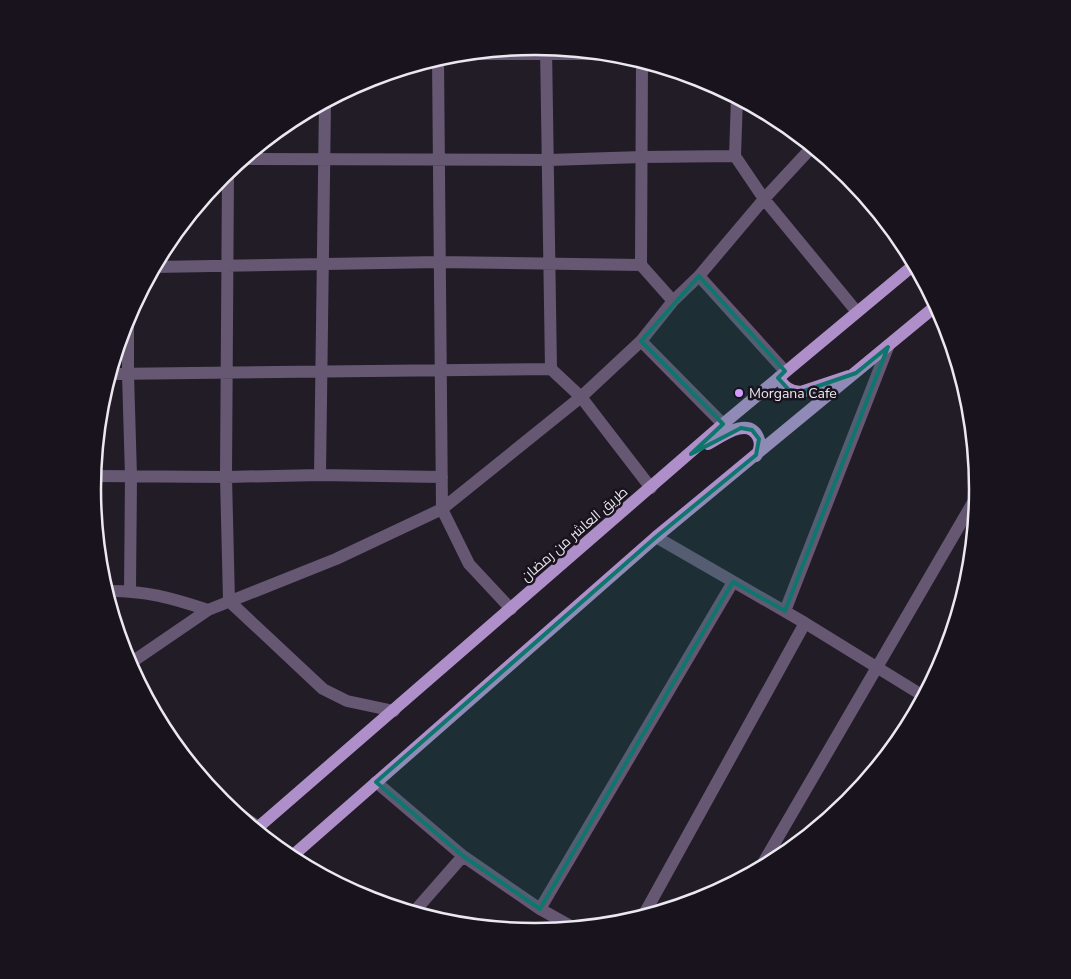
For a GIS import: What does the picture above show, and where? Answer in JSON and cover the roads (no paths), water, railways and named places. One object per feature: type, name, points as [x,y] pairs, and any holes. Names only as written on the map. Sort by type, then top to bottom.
[{"type":"main road","name":"طريق العاشر من رمضان","points":[[261,826],[723,424],[910,268]]},
{"type":"main road","points":[[296,852],[656,537],[931,310]]},
{"type":"main road","points":[[782,374],[781,383],[789,390],[801,392],[856,373]]},
{"type":"main road","points":[[690,454],[741,428],[752,430],[759,439],[759,450],[752,459]]},
{"type":"street","points":[[546,55],[551,369]]},
{"type":"street","points":[[438,66],[442,509],[469,564],[512,609]]},
{"type":"street","points":[[642,68],[641,265],[673,301]]},
{"type":"street","points":[[737,105],[735,156],[764,199],[857,312]]},
{"type":"street","points":[[320,475],[325,109]]},
{"type":"street","points":[[136,659],[208,610],[336,559],[442,509],[581,397],[641,341],[673,301],[699,276],[764,199],[808,151]]},
{"type":"street","points":[[254,159],[549,160],[642,156],[735,156]]},
{"type":"street","points":[[228,182],[226,477],[229,601],[322,689],[347,702],[394,711]]},
{"type":"street","points":[[162,267],[440,262],[641,265]]},
{"type":"street","points":[[699,276],[782,374]]},
{"type":"street","points":[[128,339],[131,476],[130,590]]},
{"type":"street","points":[[641,341],[723,424]]},
{"type":"street","points":[[784,612],[888,346]]},
{"type":"street","points":[[117,374],[551,369],[581,397],[651,488]]},
{"type":"street","points":[[101,476],[226,477],[320,475],[442,477]]},
{"type":"street","points":[[768,857],[969,507]]},
{"type":"street","points":[[656,537],[805,623],[919,693]]},
{"type":"street","points":[[540,909],[733,582]]},
{"type":"street","points":[[113,591],[130,590],[160,595],[208,610]]},
{"type":"street","points":[[647,909],[805,623]]},
{"type":"street","points":[[376,782],[463,856],[540,909],[565,923]]},
{"type":"street","points":[[418,907],[463,856]]},
{"type":"place","name":"Morgana Cafe","points":[[739,393]]}]
